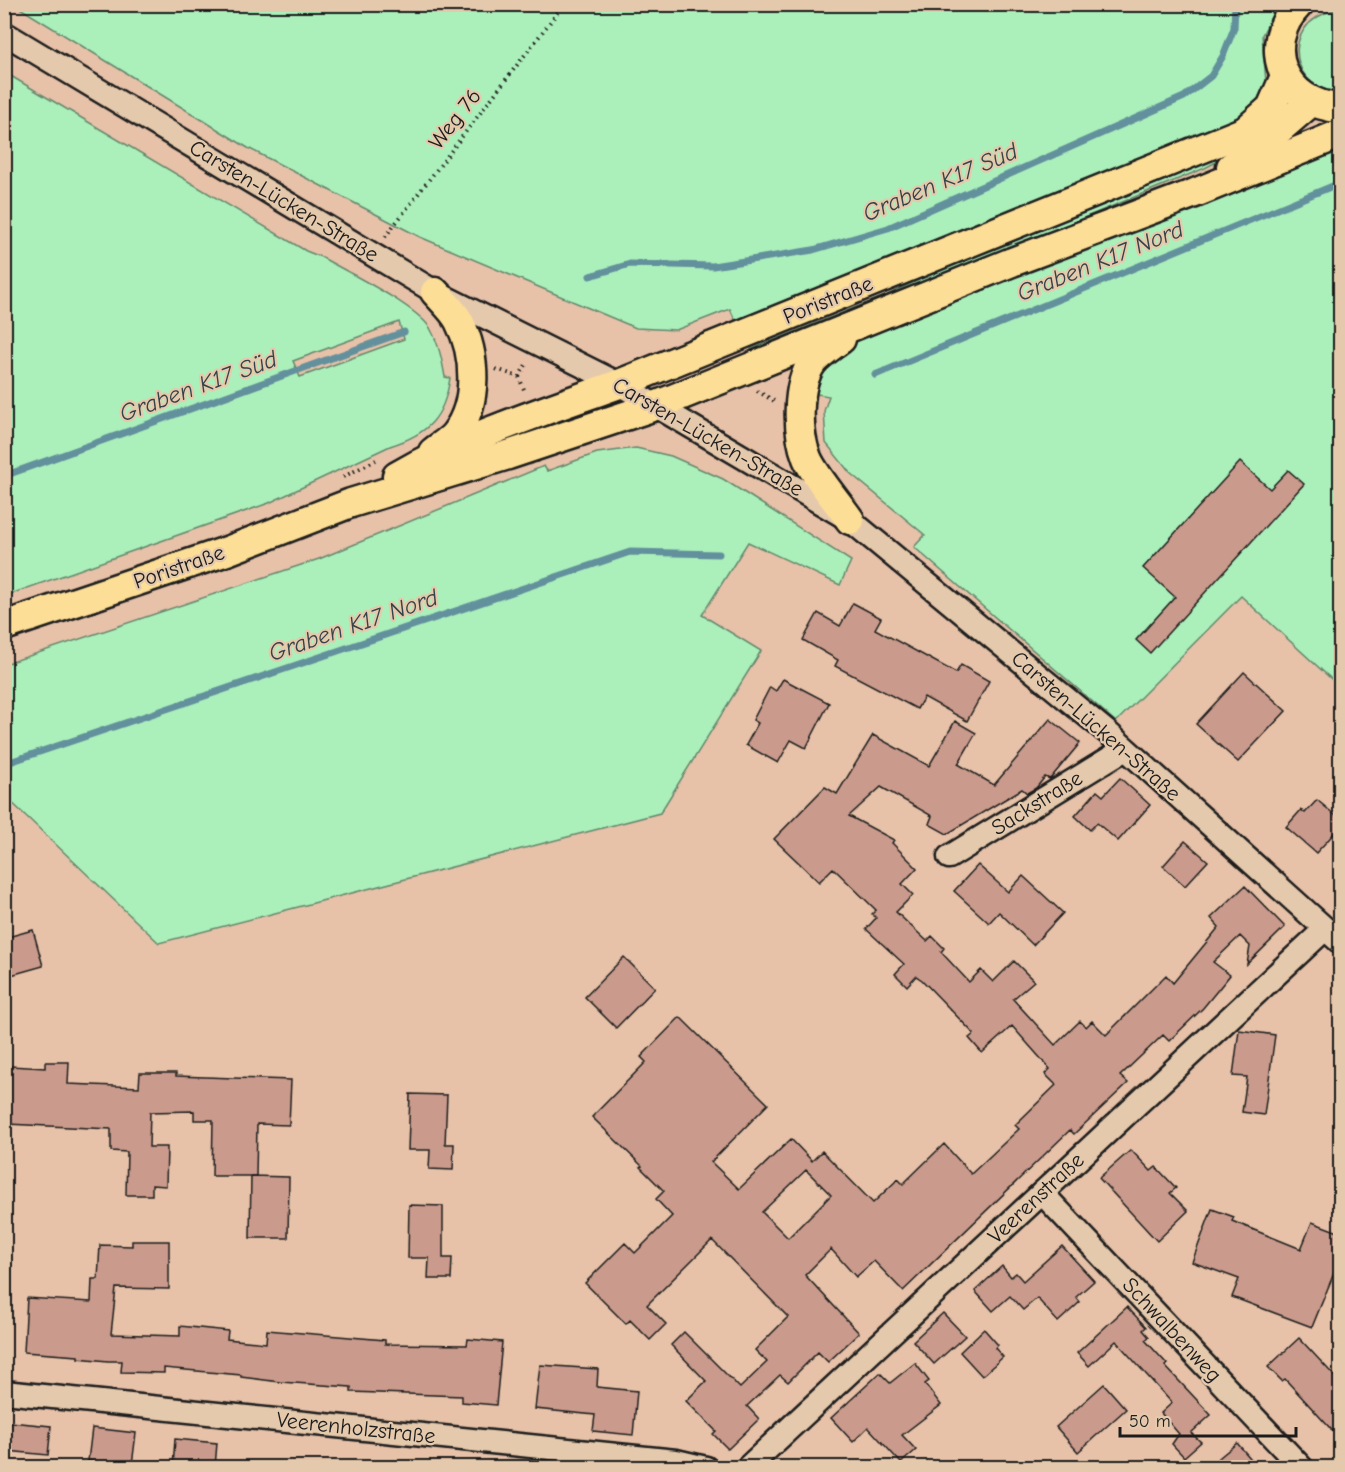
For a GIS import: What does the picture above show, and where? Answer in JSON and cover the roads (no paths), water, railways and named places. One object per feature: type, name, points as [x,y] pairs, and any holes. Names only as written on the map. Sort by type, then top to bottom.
[{"type":"main road","points":[[1299,4],[1290,13],[1282,28],[1279,44],[1280,61],[1285,76],[1296,91],[1311,102],[1326,108],[1341,108]]},
{"type":"main road","name":"Poristraße","points":[[4,626],[227,551],[343,492],[534,415],[619,384],[1245,131],[1270,108],[1285,76]]},
{"type":"main road","name":"Poristraße","points":[[1195,193],[1262,144],[1311,102]]},
{"type":"main road","name":"Poristraße","points":[[343,492],[508,456],[655,406],[1012,262],[1195,193],[1341,134]]},
{"type":"main road","points":[[423,461],[455,434],[465,415],[472,391],[470,347],[458,319],[435,292]]},
{"type":"main road","points":[[850,520],[808,460],[801,435],[801,400],[803,381],[813,362],[860,324]]},
{"type":"street","name":"Carsten-Lücken-Straße","points":[[4,33],[435,292],[619,384],[850,520],[1066,698],[1333,935]]},
{"type":"street","name":"Sackstraße","points":[[949,857],[1125,749]]},
{"type":"street","name":"Veerenstraße","points":[[747,1467],[1042,1193],[1333,935]]},
{"type":"street","name":"Schwalbenweg","points":[[1042,1193],[1302,1467]]},
{"type":"street","name":"Veerenholzstraße","points":[[4,1392],[676,1461],[706,1467]]},
{"type":"waterway","name":"Graben K17 Süd","points":[[590,276],[630,264],[713,266],[813,250],[888,228],[1184,97],[1211,76],[1223,56],[1234,28],[1235,4]]},
{"type":"waterway","name":"Graben K17 Nord","points":[[875,375],[1340,183]]},
{"type":"waterway","name":"Graben K17 Süd","points":[[4,476],[404,332]]},
{"type":"waterway","name":"Graben K17 Nord","points":[[4,764],[630,552],[719,554]]}]
